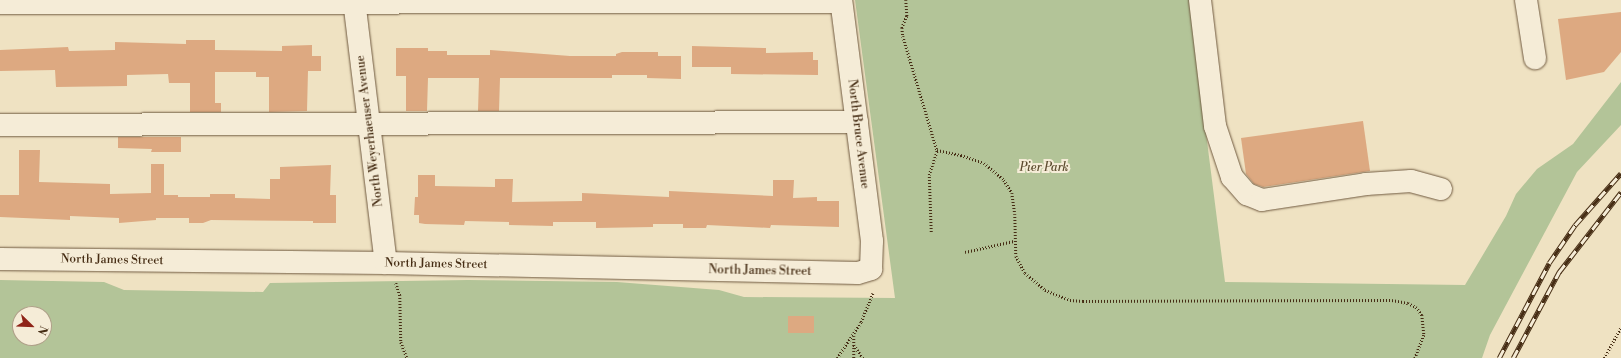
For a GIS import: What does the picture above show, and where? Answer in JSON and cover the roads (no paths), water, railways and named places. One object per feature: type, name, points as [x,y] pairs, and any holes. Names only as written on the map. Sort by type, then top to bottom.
[{"type":"street","points":[[1200,0],[1216,126],[1232,177],[1247,194],[1262,200],[1366,184],[1411,181],[1441,189]]},
{"type":"street","points":[[1526,0],[1534,58]]},
{"type":"street","name":"North Weyerhaeuser Avenue","points":[[354,1],[386,263]]},
{"type":"street","points":[[0,3],[841,1]]},
{"type":"street","name":"North Bruce Avenue","points":[[841,1],[872,240],[871,269]]},
{"type":"street","points":[[0,125],[857,122]]},
{"type":"street","name":"North James Street","points":[[0,259],[386,263],[858,273],[871,269]]},
{"type":"railway","points":[[1499,358],[1549,263],[1575,225],[1621,173]]},
{"type":"railway","points":[[1513,358],[1559,272],[1621,192]]},
{"type":"park label","name":"Pier Park","points":[[1044,168]]}]
